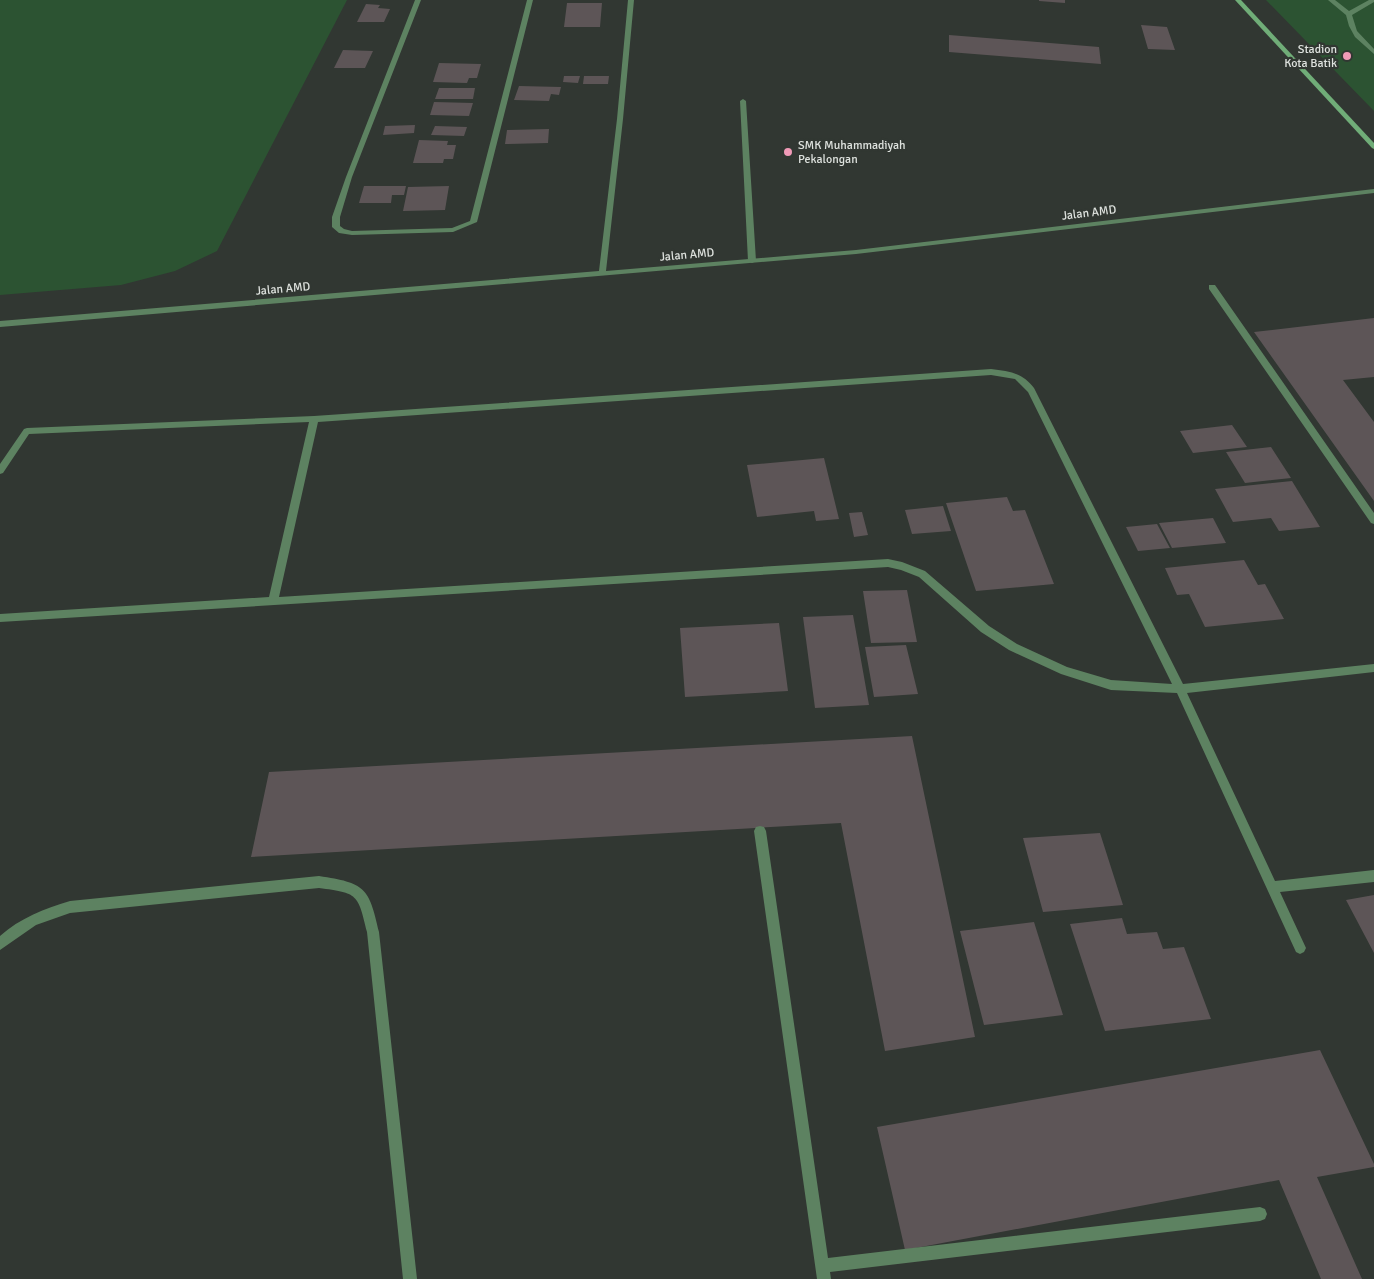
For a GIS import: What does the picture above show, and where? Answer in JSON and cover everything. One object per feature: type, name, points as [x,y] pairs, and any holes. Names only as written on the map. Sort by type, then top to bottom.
[{"type":"street","points":[[418,0],[349,177],[336,217],[336,227],[342,231],[453,230],[473,222],[530,0]]},
{"type":"street","points":[[602,274],[620,119],[631,0]]},
{"type":"street","points":[[1238,0],[1374,147]]},
{"type":"street","points":[[1331,0],[1349,14],[1351,27],[1363,43],[1374,52]]},
{"type":"street","points":[[1349,14],[1373,0]]},
{"type":"street","points":[[743,101],[752,261]]},
{"type":"street","name":"Jalan AMD","points":[[0,324],[856,252],[1374,191]]},
{"type":"street","points":[[1212,287],[1374,520]]},
{"type":"street","points":[[0,471],[27,430],[314,419],[991,372],[1020,377],[1027,383],[1035,398],[1180,689],[1300,948]]},
{"type":"street","points":[[273,600],[314,419]]},
{"type":"street","points":[[0,618],[888,563],[922,574],[985,629],[1013,647],[1065,671],[1112,685],[1180,689],[1374,668]]},
{"type":"street","points":[[760,831],[823,1272],[1260,1214]]},
{"type":"street","points":[[1272,887],[1374,876]]},
{"type":"street","points":[[0,944],[17,928],[41,915],[70,907],[318,882],[343,885],[356,890],[365,898],[373,932],[410,1279]]},
{"type":"green space","points":[[0,0],[347,0],[217,251],[175,271],[121,285],[0,295]]},
{"type":"green space","name":"Stadion Kota Batik","points":[[1266,0],[1374,0],[1374,111]]},
{"type":"building","points":[[1065,0],[1065,3],[1039,1]]},
{"type":"building","points":[[567,3],[602,3],[600,27],[564,27]]},
{"type":"building","points":[[366,4],[380,5],[378,8],[390,9],[384,22],[357,22]]},
{"type":"building","points":[[1141,25],[1167,27],[1175,50],[1148,49]]},
{"type":"building","points":[[949,35],[1099,47],[1101,64],[949,52]]},
{"type":"building","points":[[343,50],[373,51],[365,68],[334,68]]},
{"type":"building","points":[[439,63],[481,64],[477,78],[469,78],[467,83],[433,82]]},
{"type":"building","points":[[564,76],[580,76],[578,83],[563,82]]},
{"type":"building","points":[[584,76],[609,76],[608,84],[583,84]]},
{"type":"building","points":[[519,86],[561,87],[559,95],[551,94],[549,101],[514,100]]},
{"type":"building","points":[[439,88],[475,88],[473,99],[435,99]]},
{"type":"building","points":[[434,102],[473,103],[469,116],[430,115]]},
{"type":"building","points":[[415,125],[414,133],[383,135],[385,126]]},
{"type":"building","points":[[435,126],[467,127],[464,136],[431,135]]},
{"type":"building","points":[[549,129],[548,143],[505,144],[507,130]]},
{"type":"building","points":[[419,140],[448,141],[447,145],[456,145],[453,159],[444,159],[443,163],[413,163]]},
{"type":"building","points":[[364,186],[406,186],[404,195],[392,195],[391,203],[359,203]]},
{"type":"building","points":[[449,186],[445,210],[403,211],[408,187]]},
{"type":"building","points":[[1374,318],[1374,377],[1343,380],[1374,422],[1374,501],[1254,332]]},
{"type":"building","points":[[1232,425],[1247,447],[1193,453],[1180,431]]},
{"type":"building","points":[[1271,447],[1291,478],[1245,483],[1226,452]]},
{"type":"building","points":[[824,458],[839,519],[816,521],[814,511],[757,517],[747,465]]},
{"type":"building","points":[[1292,481],[1320,527],[1279,531],[1271,518],[1233,522],[1215,489]]},
{"type":"building","points":[[1007,497],[1013,511],[1025,510],[1054,584],[976,591],[946,503]]},
{"type":"building","points":[[943,506],[951,531],[912,534],[905,510]]},
{"type":"building","points":[[862,512],[868,535],[854,537],[849,513]]},
{"type":"building","points":[[1213,518],[1226,543],[1172,548],[1159,523]]},
{"type":"building","points":[[1157,524],[1170,548],[1138,551],[1126,527]]},
{"type":"building","points":[[1244,560],[1258,585],[1265,584],[1284,619],[1205,627],[1189,594],[1177,595],[1165,568]]},
{"type":"building","points":[[907,590],[917,642],[871,643],[863,591]]},
{"type":"building","points":[[853,615],[869,705],[815,708],[803,617]]},
{"type":"building","points":[[779,623],[788,691],[685,697],[680,628]]},
{"type":"building","points":[[906,645],[918,694],[874,697],[865,647]]},
{"type":"building","points":[[912,736],[975,1037],[885,1051],[841,823],[251,857],[269,772]]},
{"type":"building","points":[[1100,833],[1123,905],[1043,912],[1023,838]]},
{"type":"building","points":[[1374,895],[1374,953],[1346,900]]},
{"type":"building","points":[[1122,918],[1127,934],[1157,932],[1163,949],[1184,947],[1211,1019],[1105,1031],[1070,924]]},
{"type":"building","points":[[1034,922],[1063,1015],[984,1025],[960,931]]},
{"type":"building","points":[[1320,1050],[1374,1164],[1374,1167],[1317,1177],[1362,1279],[1321,1279],[1279,1180],[905,1250],[877,1127]]},
{"type":"place","name":"Stadion Kota Batik","points":[[1347,56]]},
{"type":"place","name":"SMK Muhammadiyah Pekalongan","points":[[788,152]]}]
